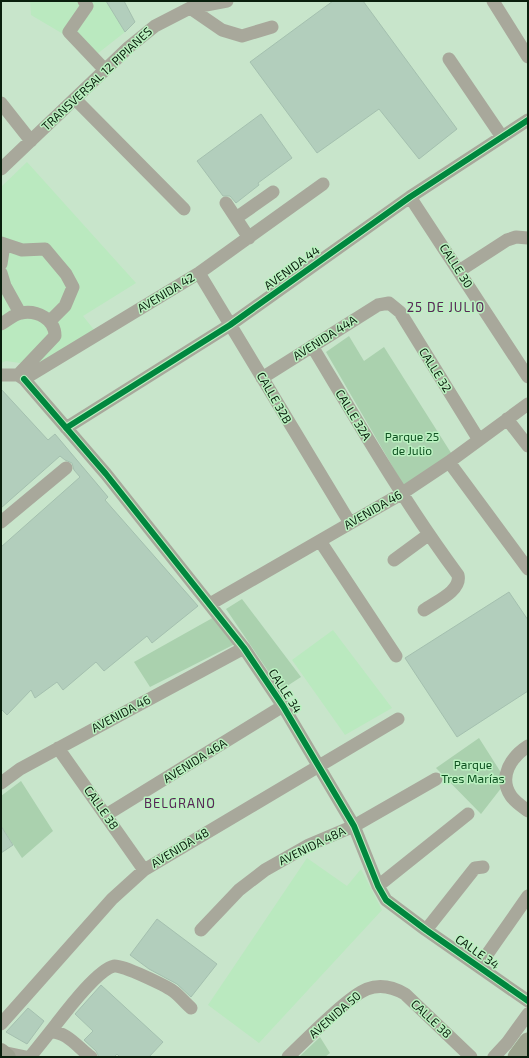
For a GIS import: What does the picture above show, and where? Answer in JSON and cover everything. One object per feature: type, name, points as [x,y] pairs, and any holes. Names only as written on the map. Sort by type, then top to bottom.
[{"type":"highway","points":[[517,1057],[528,1042]]},
{"type":"street","points":[[84,1],[87,6],[69,32],[105,70]]},
{"type":"street","name":"TRANSVERSAL 12 PIPIANES","points":[[1,169],[105,70],[155,26],[190,8],[207,3],[227,1]]},
{"type":"street","points":[[493,1],[528,57]]},
{"type":"street","points":[[190,8],[222,30],[242,36],[272,27]]},
{"type":"street","points":[[449,59],[502,137]]},
{"type":"street","points":[[75,99],[184,209]]},
{"type":"street","points":[[1,103],[31,141]]},
{"type":"street","name":"AVENIDA 44","points":[[66,428],[230,325],[410,197],[528,120]]},
{"type":"street","name":"AVENIDA 42","points":[[21,377],[199,273],[323,184]]},
{"type":"street","points":[[236,218],[273,192]]},
{"type":"street","name":"CALLE 30","points":[[410,197],[528,377]]},
{"type":"street","points":[[226,203],[249,238]]},
{"type":"street","points":[[459,270],[507,240],[516,237],[528,238]]},
{"type":"street","points":[[1,264],[3,244],[22,250],[44,249],[66,274],[72,287],[66,306],[50,321]]},
{"type":"street","points":[[1,273],[20,313]]},
{"type":"street","name":"CALLE 32B","points":[[199,273],[350,523]]},
{"type":"street","name":"AVENIDA 44A","points":[[262,378],[378,305],[389,303]]},
{"type":"street","name":"CALLE 32","points":[[389,303],[400,312],[478,440]]},
{"type":"street","points":[[1,324],[20,313],[36,314],[50,321],[55,328],[55,336],[21,377],[1,374]]},
{"type":"street","name":"CALLE 32A","points":[[312,346],[401,494],[428,535],[458,575],[458,584],[424,610]]},
{"type":"street","name":"CALLE 34","points":[[21,377],[106,474],[244,648],[283,706],[354,826],[378,886],[388,902],[528,1001]]},
{"type":"street","name":"AVENIDA 46","points":[[210,604],[401,494],[449,462],[528,404]]},
{"type":"street","points":[[507,419],[528,446]]},
{"type":"street","points":[[449,462],[528,569]]},
{"type":"street","points":[[1,522],[66,468]]},
{"type":"street","points":[[394,560],[428,535]]},
{"type":"street","points":[[320,541],[396,656]]},
{"type":"street","name":"AVENIDA 46","points":[[1,783],[20,769],[244,648]]},
{"type":"street","name":"AVENIDA 46A","points":[[106,815],[283,706]]},
{"type":"street","name":"AVENIDA 48","points":[[1,1024],[112,899],[144,870],[398,719]]},
{"type":"street","points":[[528,746],[511,761],[506,775],[510,794],[528,811]]},
{"type":"street","name":"CALLE 38","points":[[58,748],[144,870]]},
{"type":"street","name":"AVENIDA 48A","points":[[201,930],[239,890],[265,870],[309,845],[354,826],[436,779]]},
{"type":"street","points":[[378,886],[468,814]]},
{"type":"street","points":[[426,930],[475,868],[483,867]]},
{"type":"street","points":[[479,966],[528,896]]},
{"type":"street","points":[[30,1057],[95,979],[113,966],[121,966],[173,991],[191,1008]]},
{"type":"street","name":"AVENIDA 50","points":[[288,1057],[340,1009],[361,992],[373,987],[388,987]]},
{"type":"street","name":"CALLE 38","points":[[388,987],[405,994],[471,1057]]},
{"type":"street","points":[[494,1057],[507,1043],[528,1014]]},
{"type":"street","points":[[50,1032],[60,1032],[65,1035],[91,1057]]},
{"type":"street","points":[[4,1054],[26,1057]]},
{"type":"shaded area","points":[[30,1],[107,1],[125,32],[97,54],[31,15]]},
{"type":"shaded area","points":[[27,162],[136,283],[83,316],[95,331],[29,371],[20,363],[6,361],[1,363],[1,187]]},
{"type":"shaded area","points":[[333,630],[392,708],[345,735],[292,660]]},
{"type":"shaded area","points":[[307,858],[347,886],[361,869],[382,910],[259,1043],[208,1005]]},
{"type":"green space","name":"Parque 25 de Julio","points":[[349,336],[364,361],[384,347],[453,456],[405,488],[326,352]]},
{"type":"green space","points":[[242,599],[301,677],[281,690],[226,609]]},
{"type":"green space","points":[[216,616],[235,644],[150,687],[134,662]]},
{"type":"green space","name":"Parque Tres Marías","points":[[479,738],[500,771],[502,787],[481,814],[436,768]]},
{"type":"green space","points":[[21,781],[53,831],[22,858],[1,826],[1,796]]},
{"type":"green space","points":[[320,1037],[330,1053],[325,1057],[299,1057]]},
{"type":"building","points":[[106,1],[124,1],[135,22],[125,32]]},
{"type":"building","points":[[333,1],[363,1],[457,129],[419,159],[379,109],[317,153],[250,62]]},
{"type":"building","points":[[261,114],[292,158],[258,183],[259,185],[236,203],[230,196],[223,196],[197,161]]},
{"type":"building","points":[[1,389],[48,440],[55,434],[108,497],[105,500],[198,606],[152,643],[147,636],[104,671],[96,662],[63,690],[57,682],[35,698],[31,690],[7,715],[1,709],[1,547],[80,477],[74,470],[72,463],[60,456],[1,508]]},
{"type":"building","points":[[509,592],[528,620],[528,691],[457,737],[405,658]]},
{"type":"building","points":[[1,826],[13,845],[1,853]]},
{"type":"building","points":[[157,919],[217,964],[191,997],[177,984],[149,969],[130,955]]},
{"type":"building","points":[[101,985],[163,1042],[149,1057],[120,1057],[117,1054],[114,1057],[99,1057],[96,1051],[84,1040],[93,1031],[75,1014]]},
{"type":"building","points":[[28,1008],[44,1021],[27,1044],[6,1032]]},
{"type":"cycle path","points":[[66,428],[230,325],[410,197],[528,120]]},
{"type":"cycle path","points":[[24,379],[106,474],[244,648],[283,706],[354,826],[378,886],[386,900],[426,930],[528,1001]]},
{"type":"district","name":"25 DE JULIO","points":[[446,307]]},
{"type":"district","name":"BELGRANO","points":[[180,803]]}]
